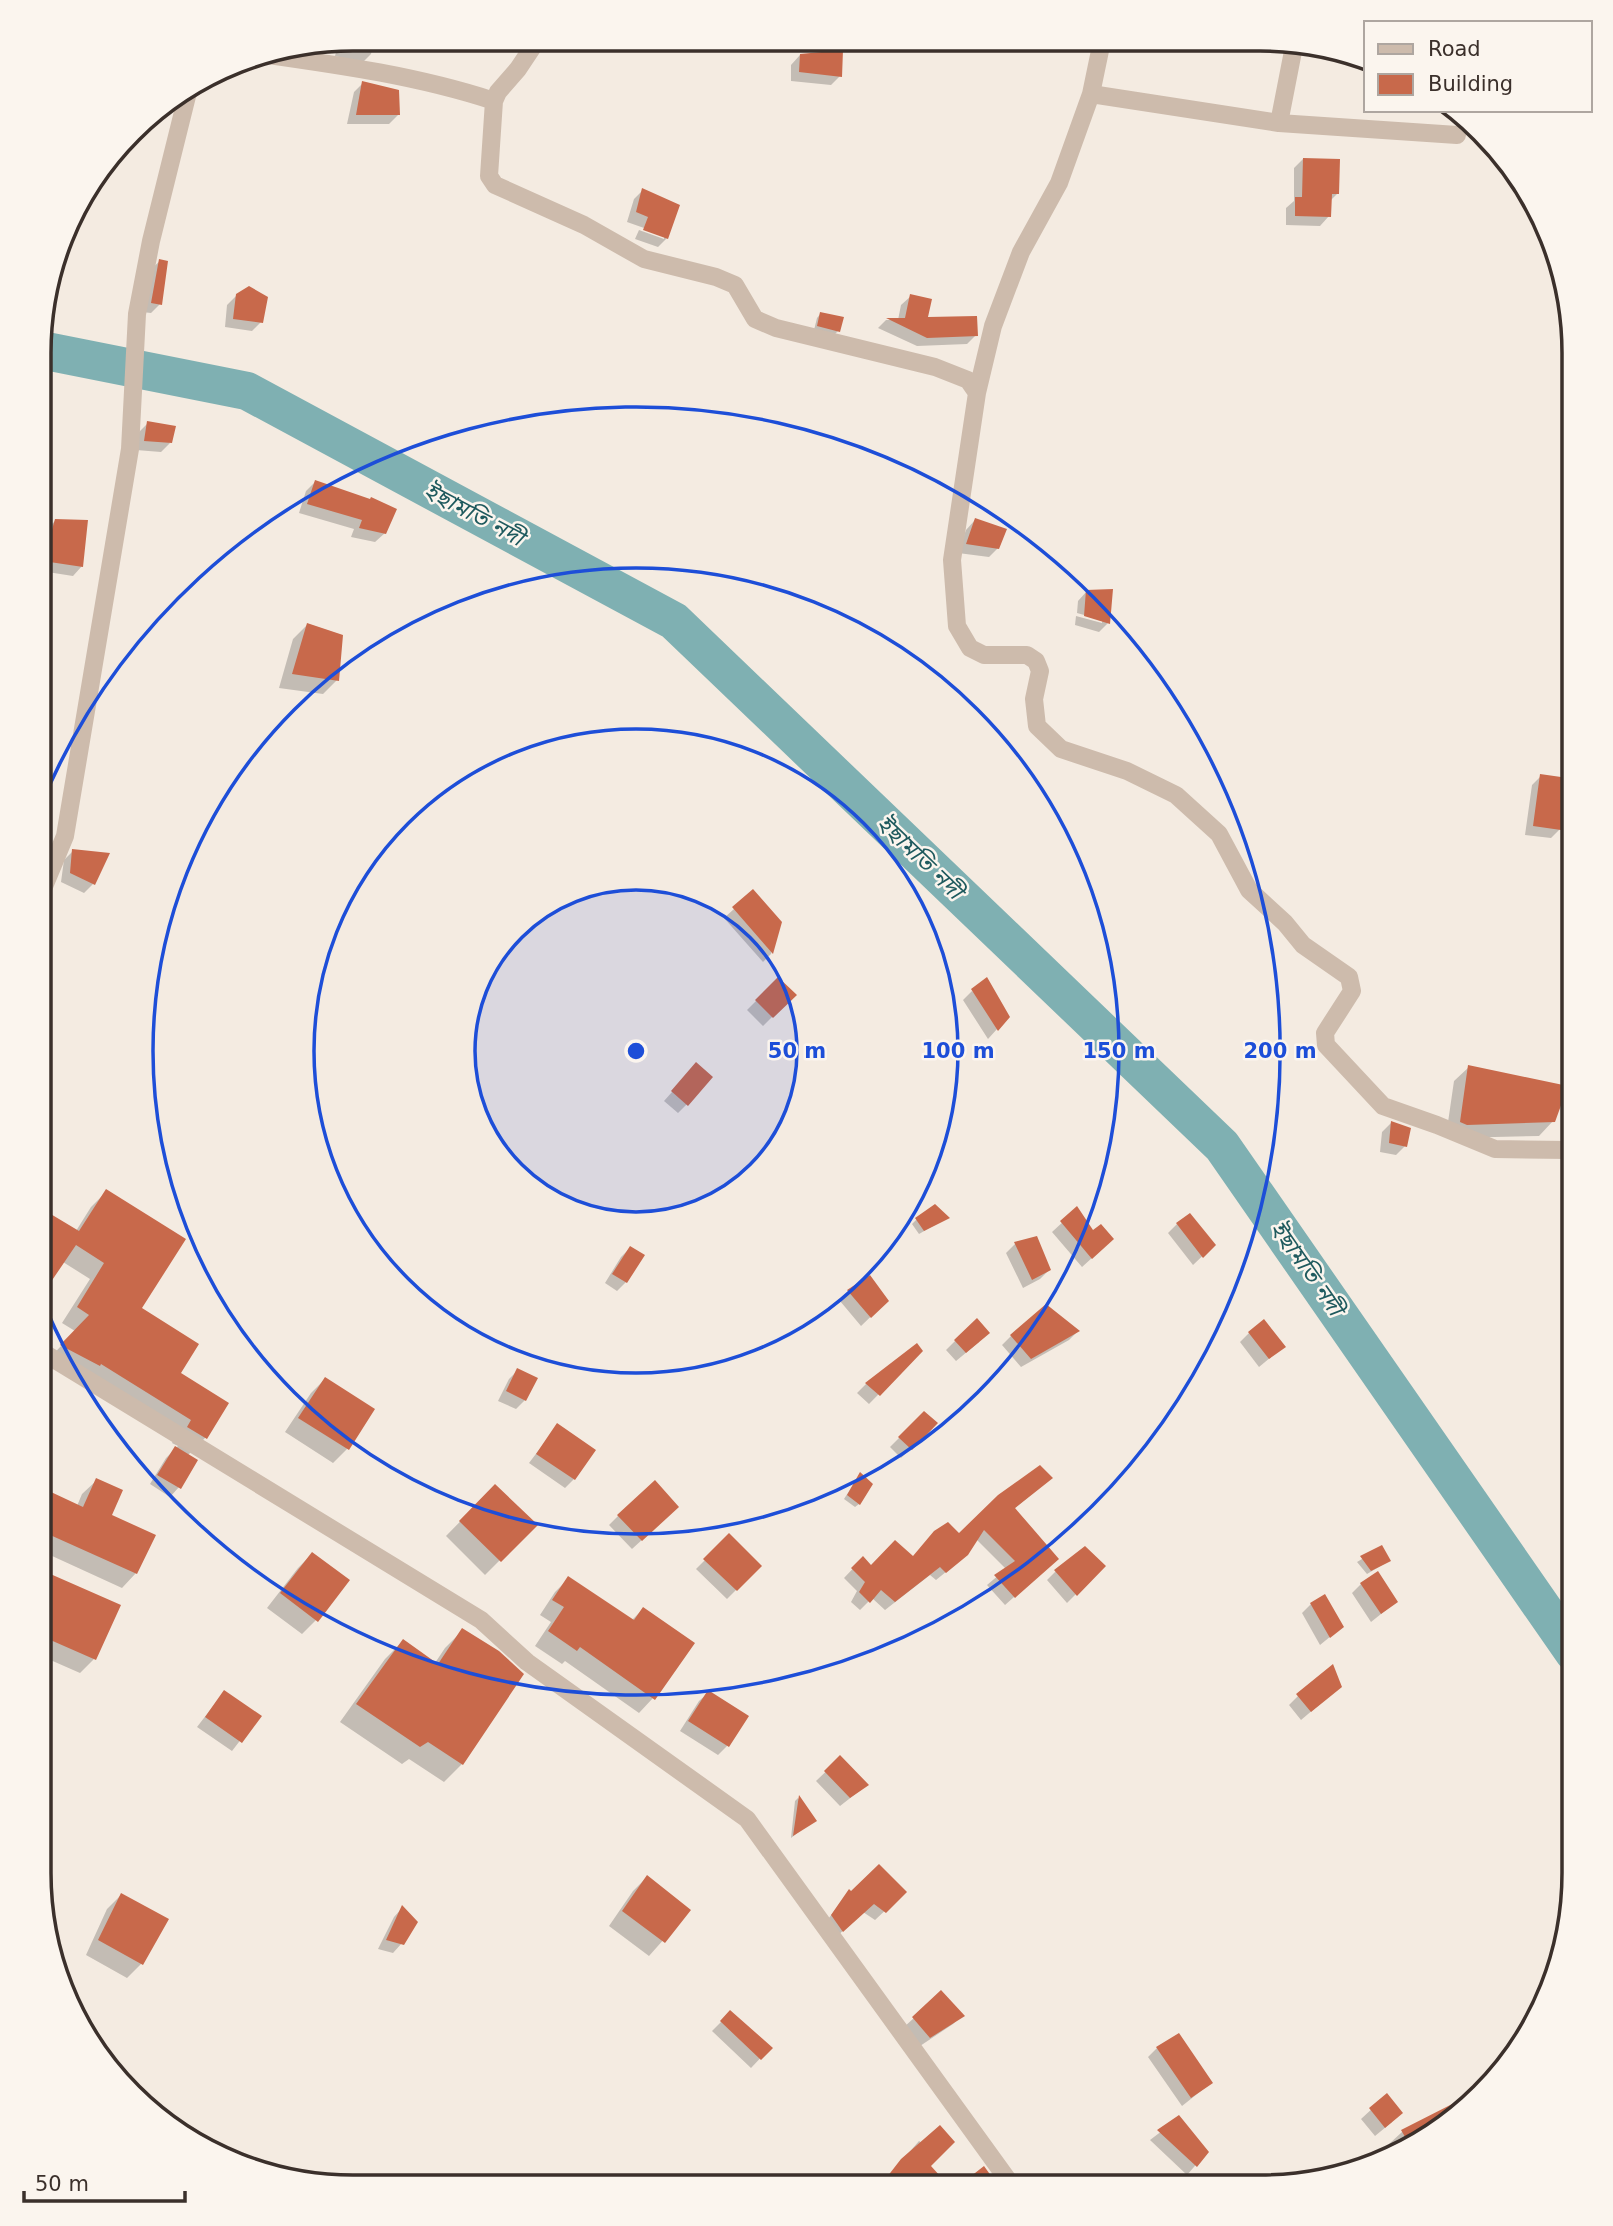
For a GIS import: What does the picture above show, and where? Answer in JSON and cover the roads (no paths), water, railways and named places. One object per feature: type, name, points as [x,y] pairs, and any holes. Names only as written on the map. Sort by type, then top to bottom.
[{"type":"street","points":[[530,51],[494,101],[489,176],[495,185],[584,225],[644,259],[716,277],[735,285],[755,319],[776,328],[934,367],[968,380],[977,393]]},
{"type":"street","points":[[1100,51],[1091,94],[1059,183],[1021,252],[993,326],[977,393],[952,560],[957,626],[970,648],[984,655],[1027,654],[1036,661],[1040,671],[1034,699],[1037,726],[1061,749],[1128,771],[1176,795],[1219,834],[1249,890],[1285,923],[1303,945],[1349,977],[1352,991],[1325,1033],[1326,1045],[1383,1106],[1495,1149],[1562,1150]]},
{"type":"street","points":[[1279,123],[1293,52]]},
{"type":"street","points":[[289,58],[376,71],[494,101]]},
{"type":"street","points":[[1091,94],[1279,123],[1457,135]]},
{"type":"street","points":[[51,870],[65,836],[130,449],[137,314],[151,241],[186,102]]},
{"type":"street","points":[[51,1357],[481,1620],[527,1662],[747,1819],[1004,2175]]},
{"type":"waterway","name":"ইছামতি নদী","points":[[51,352],[247,391],[674,621],[1222,1146],[1562,1636]]}]
